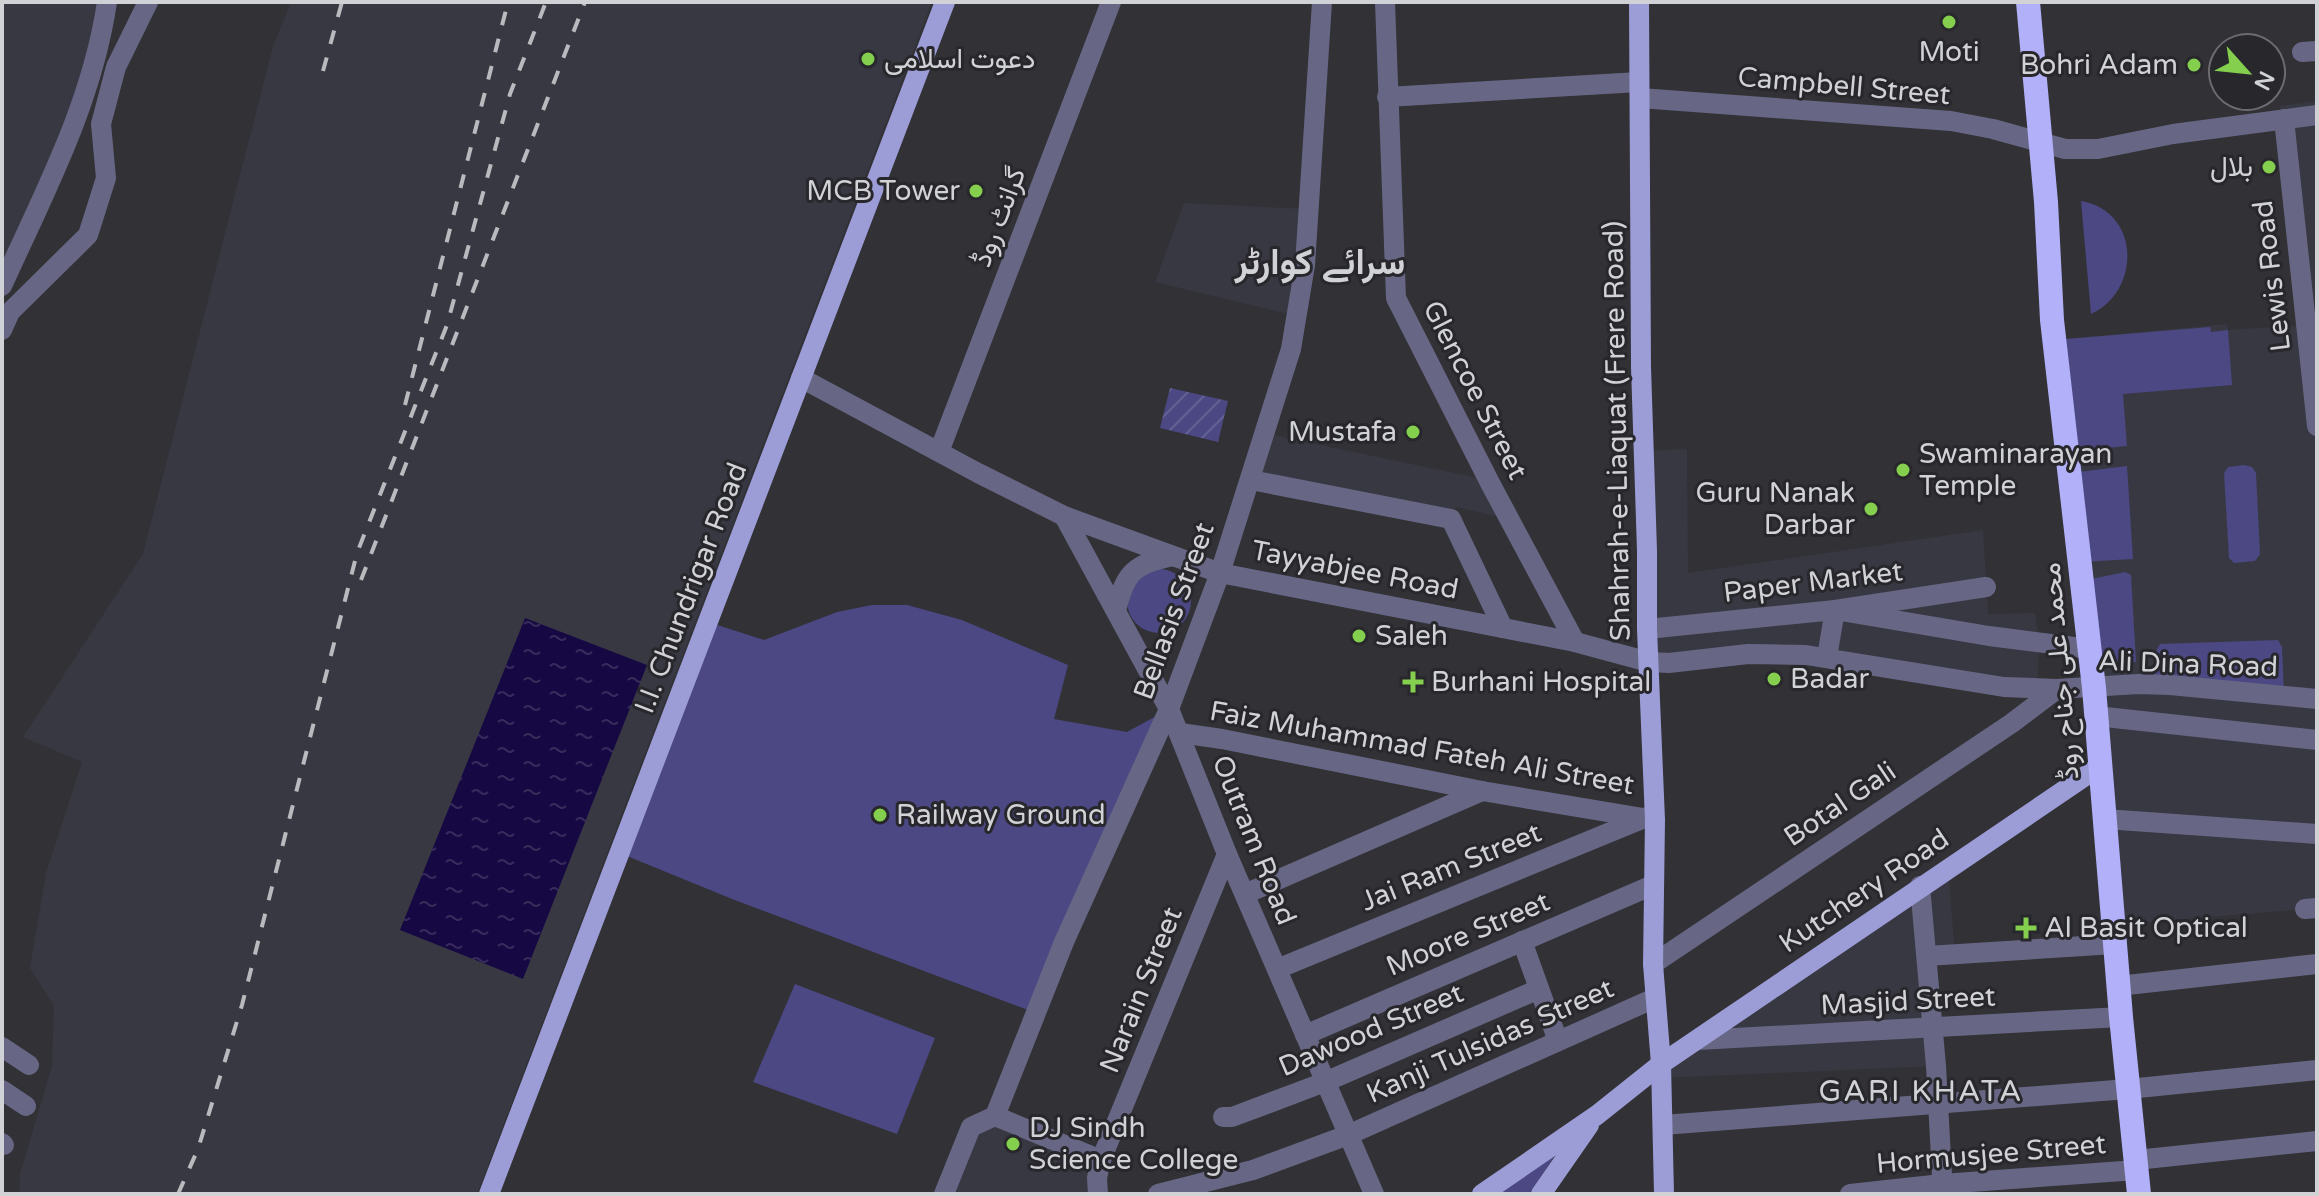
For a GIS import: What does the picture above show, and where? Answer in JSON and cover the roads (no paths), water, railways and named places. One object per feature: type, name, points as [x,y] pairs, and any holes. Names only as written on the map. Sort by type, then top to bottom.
[{"type":"highway","name":"محمد علی جناح روڈ","points":[[2028,2],[2052,320],[2094,688],[2137,1175]]},
{"type":"main road","name":"I.I. Chundrigar Road","points":[[476,1194],[932,2]]},
{"type":"main road","name":"I.I. Chundrigar Road","points":[[489,1194],[945,2]]},
{"type":"main road","name":"Shahrah-e-Liaquat (Frere Road)","points":[[1639,2],[1641,367],[1653,964],[1661,1064],[1664,1194]]},
{"type":"main road","name":"Kutchery Road","points":[[1597,1115],[1661,1064],[2100,766]]},
{"type":"main road","points":[[1482,1194],[1597,1115]]},
{"type":"main road","points":[[1541,1194],[1597,1115]]},
{"type":"street","points":[[2,286],[76,124],[91,77],[107,2]]},
{"type":"street","points":[[2,330],[10,312],[88,235],[106,178],[101,124],[116,67],[148,2]]},
{"type":"street","name":"گرانٹ روڈ","points":[[939,452],[1111,2]]},
{"type":"street","name":"Bellasis Street","points":[[944,1194],[971,1127],[995,1116],[1064,942],[1169,709],[1251,480],[1291,349],[1305,265],[1322,2]]},
{"type":"street","name":"Glencoe Street","points":[[1385,2],[1396,298],[1575,642]]},
{"type":"street","name":"Campbell Street","points":[[1387,97],[1640,90],[1951,121],[2065,149],[2098,149],[2173,134],[2317,115]]},
{"type":"street","name":"Lewis Road","points":[[2284,119],[2317,426]]},
{"type":"street","name":"Tayyabjee Road","points":[[801,378],[1064,516],[1220,573],[1575,642],[1649,662],[1669,663],[1748,654],[1827,657]]},
{"type":"street","points":[[1251,480],[1451,519],[1503,628]]},
{"type":"street","name":"Outram Road","points":[[1064,516],[1180,733],[1227,854],[1348,1135],[1366,1191]]},
{"type":"street","points":[[1116,611],[1122,588],[1133,570],[1142,564],[1173,556]]},
{"type":"street","name":"Paper Market","points":[[1647,629],[1835,610],[1986,587]]},
{"type":"street","points":[[1827,657],[1835,610],[1989,636],[2090,649]]},
{"type":"street","name":"Ali Dina Road","points":[[1827,657],[2004,687],[2057,689],[2170,685],[2317,699]]},
{"type":"street","name":"Botal Gali","points":[[1653,964],[2012,723],[2057,689]]},
{"type":"street","points":[[2096,716],[2317,740]]},
{"type":"street","name":"Faiz Muhammad Fateh Ali Street","points":[[1180,733],[1482,791],[1651,818]]},
{"type":"street","points":[[1245,894],[1482,791]]},
{"type":"street","name":"Jai Ram Street","points":[[1277,969],[1651,818]]},
{"type":"street","points":[[2105,819],[2317,834]]},
{"type":"street","name":"Narain Street","points":[[1098,1194],[1097,1178],[1101,1160],[1227,854]]},
{"type":"street","name":"Moore Street","points":[[1305,1035],[1653,885]]},
{"type":"street","points":[[1920,886],[1933,1029],[1942,1189]]},
{"type":"street","points":[[1522,941],[1558,1041]]},
{"type":"street","points":[[1927,956],[2115,944]]},
{"type":"street","points":[[2118,986],[2317,964]]},
{"type":"street","name":"Dawood Street","points":[[1223,1117],[1232,1117],[1325,1082],[1539,989]]},
{"type":"street","name":"Kanji Tulsidas Street","points":[[1158,1194],[1253,1170],[1348,1135],[1655,998]]},
{"type":"street","name":"Masjid Street","points":[[1698,1040],[2121,1017]]},
{"type":"street","points":[[2,1047],[29,1065]]},
{"type":"street","points":[[1663,1125],[2128,1089],[2317,1070]]},
{"type":"street","points":[[2,1090],[26,1106]]},
{"type":"street","points":[[995,1116],[1101,1160]]},
{"type":"street","name":"Hormusjee Street","points":[[1850,1194],[2137,1175],[2317,1141]]},
{"type":"water","points":[[525,618],[647,665],[523,979],[400,930]]},
{"type":"railway","points":[[323,71],[342,2]]},
{"type":"railway","points":[[405,405],[508,2]]},
{"type":"railway","points":[[178,1194],[198,1149],[242,1005],[357,553],[447,325],[510,94],[546,2]]},
{"type":"railway","points":[[361,580],[585,2]]},
{"type":"place","name":"Moti","points":[[1949,22]]},
{"type":"place","name":"دعوت اسلامی","points":[[868,59]]},
{"type":"place","name":"Bohri Adam","points":[[2194,65]]},
{"type":"place","name":"بلال","points":[[2269,167]]},
{"type":"place","name":"MCB Tower","points":[[976,191]]},
{"type":"place","name":"Mustafa","points":[[1413,432]]},
{"type":"place","name":"Swaminarayan Temple","points":[[1903,470]]},
{"type":"place","name":"Guru Nanak Darbar","points":[[1871,509]]},
{"type":"place","name":"Saleh","points":[[1359,636]]},
{"type":"place","name":"Badar","points":[[1774,679]]},
{"type":"place","name":"Burhani Hospital","points":[[1413,682]]},
{"type":"place","name":"Railway Ground","points":[[880,815]]},
{"type":"place","name":"Al Basit Optical","points":[[2026,928]]},
{"type":"place","name":"DJ Sindh Science College","points":[[1013,1144]]},
{"type":"district","name":"سرائے کوارٹر","points":[[1320,262]]},
{"type":"district","name":"GARI KHATA","points":[[1921,1091]]}]
